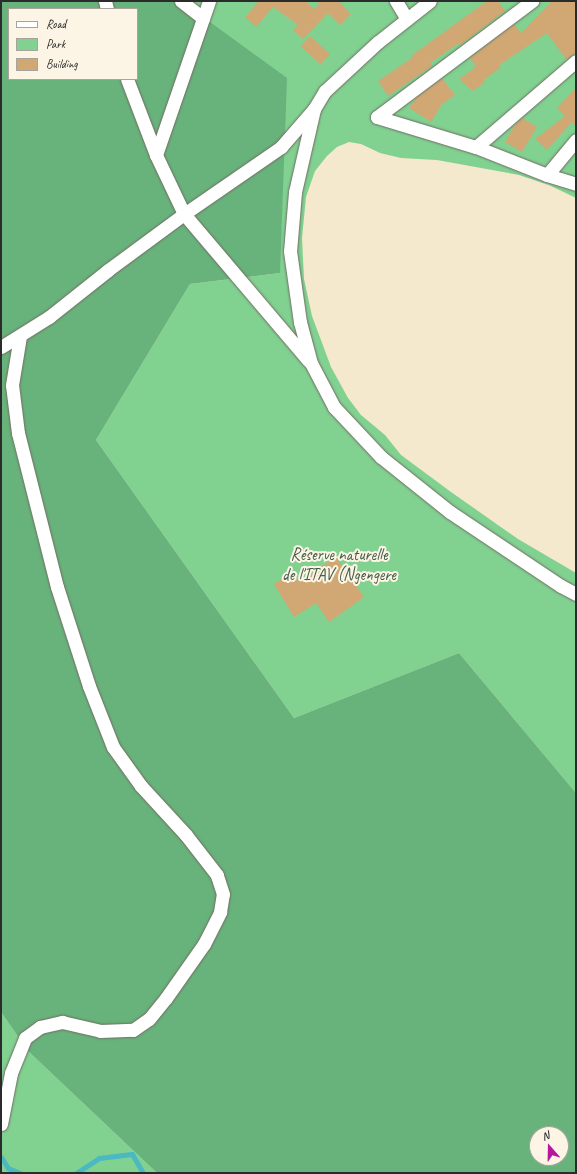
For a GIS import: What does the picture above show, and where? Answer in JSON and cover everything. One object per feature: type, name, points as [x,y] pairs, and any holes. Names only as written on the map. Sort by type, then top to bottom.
[{"type":"street","points":[[181,1],[203,18]]},
{"type":"street","points":[[156,155],[209,1]]},
{"type":"street","points":[[396,1],[407,19]]},
{"type":"street","points":[[1,347],[49,317],[108,270],[184,214],[281,147],[314,109],[325,91],[378,42],[430,1]]},
{"type":"street","points":[[532,1],[377,118],[476,147],[547,175],[576,184]]},
{"type":"street","points":[[476,147],[576,61]]},
{"type":"street","points":[[127,80],[156,155],[184,214],[311,363]]},
{"type":"street","points":[[314,109],[295,192],[290,251],[300,322],[311,363],[334,407],[381,457],[450,512],[561,586],[576,594]]},
{"type":"street","points":[[547,175],[576,140]]},
{"type":"street","points":[[1,1124],[11,1074],[25,1038],[40,1027],[62,1022],[100,1031],[134,1030],[149,1019],[166,998],[204,944],[220,912],[223,894],[217,875],[186,835],[141,786],[113,747],[90,686],[58,587],[18,433],[12,385],[20,336]]},
{"type":"green space","points":[[1,1],[181,1],[287,78],[280,273],[190,284],[96,440],[294,718],[459,653],[576,793],[576,1173],[157,1173],[28,1051],[1,1012]]},
{"type":"green space","name":"Réserve naturelle de l'ITAV (Ngengere","points":[[181,1],[576,1],[576,198],[549,185],[519,175],[437,160],[401,158],[380,153],[361,144],[349,142],[337,147],[327,156],[315,171],[306,197],[302,238],[304,279],[312,316],[331,367],[348,398],[361,415],[385,435],[401,455],[451,492],[518,539],[576,573],[576,793],[459,653],[294,718],[96,440],[190,284],[280,273]]},
{"type":"green space","points":[[1,1012],[28,1051],[157,1173],[1,1173]]},
{"type":"building","points":[[259,1],[306,1],[314,9],[319,4],[316,1],[339,1],[351,14],[340,25],[328,13],[303,39],[293,30],[298,25],[273,7],[256,27],[245,17]]},
{"type":"building","points":[[487,1],[498,1],[505,11],[460,45],[459,43],[430,63],[432,66],[388,96],[378,81],[412,58],[411,56]]},
{"type":"building","points":[[552,1],[576,1],[576,53],[566,59],[547,33],[499,65],[501,67],[473,91],[459,79],[476,67],[470,58],[514,24],[521,33]]},
{"type":"building","points":[[310,36],[330,54],[321,64],[301,46]]},
{"type":"building","points":[[442,78],[455,95],[442,104],[431,122],[409,108],[416,98]]},
{"type":"building","points":[[576,88],[576,126],[572,122],[547,150],[535,139],[565,116],[557,108]]},
{"type":"building","points":[[522,118],[537,127],[522,152],[505,142],[516,123]]},
{"type":"building","points":[[336,557],[364,597],[329,622],[316,603],[294,617],[274,584],[293,572],[299,582]]},
{"type":"waterway","points":[[76,1173],[99,1158],[132,1154],[143,1173]]},
{"type":"waterway","points":[[1,1157],[8,1168],[20,1173]]}]
